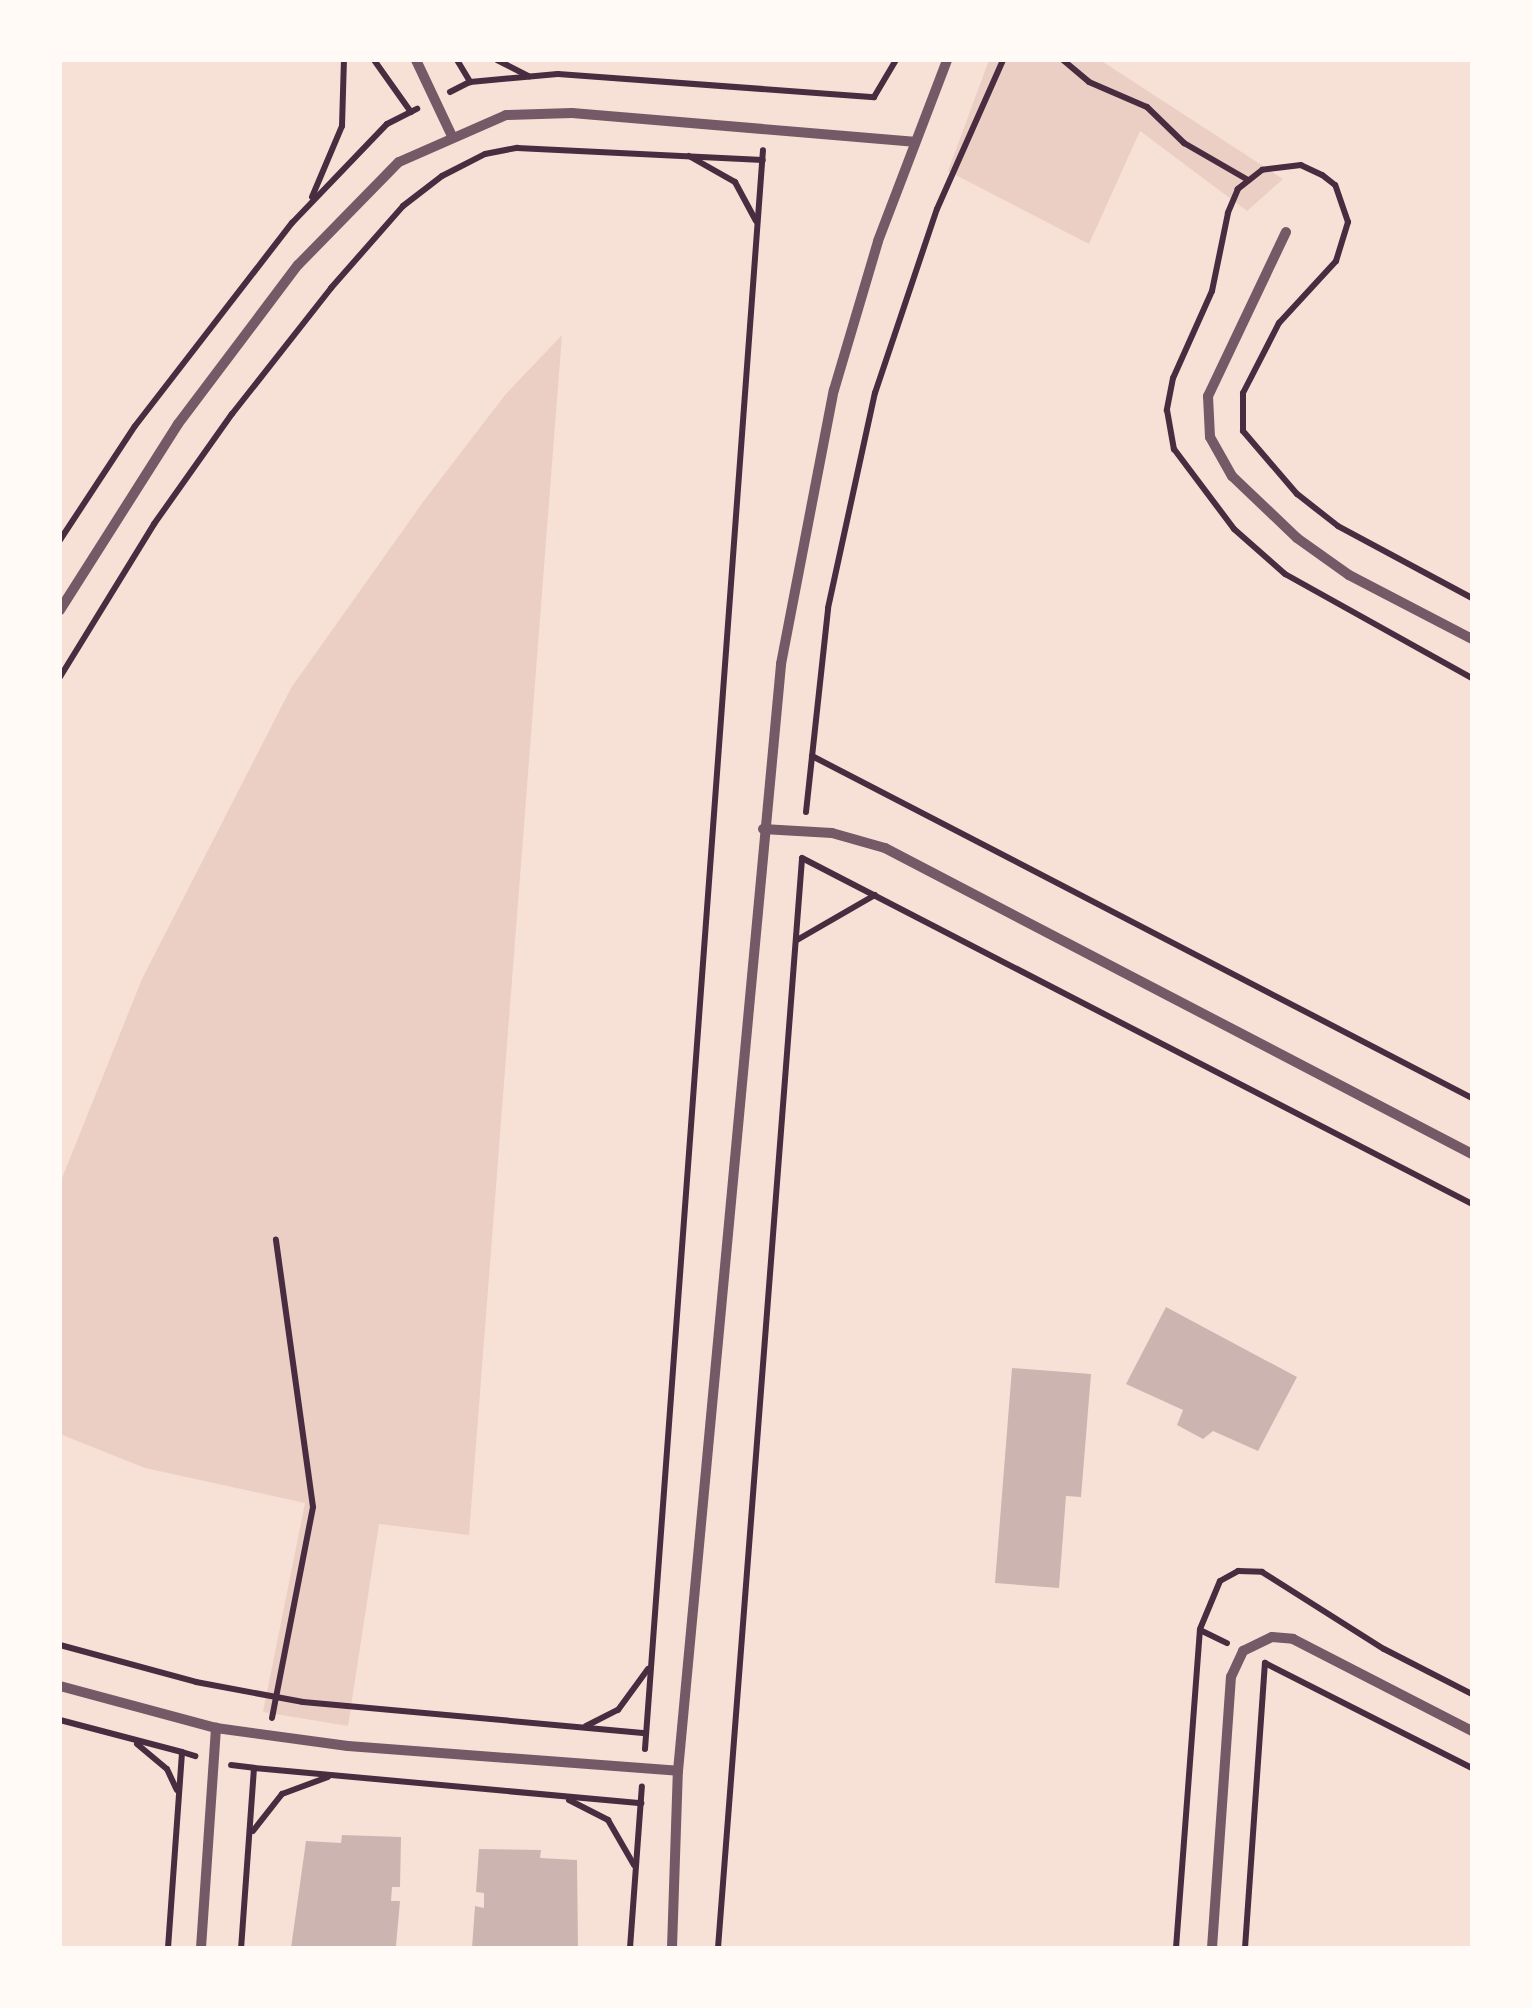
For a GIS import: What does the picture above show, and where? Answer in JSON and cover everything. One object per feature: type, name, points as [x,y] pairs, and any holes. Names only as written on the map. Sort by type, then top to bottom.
[{"type":"street","points":[[416,60],[450,134]]},
{"type":"street","points":[[672,1948],[678,1771],[763,830],[802,533],[834,390],[914,142],[947,60]]},
{"type":"street","points":[[60,610],[178,424],[298,265],[399,162],[450,134],[506,116],[572,113],[914,142]]},
{"type":"street","points":[[1286,232],[1208,396],[1210,437],[1232,476],[1297,538],[1349,575],[1472,638]]},
{"type":"street","points":[[763,830],[804,832],[884,848],[1472,1154]]},
{"type":"street","points":[[1212,1948],[1231,1678],[1243,1650],[1254,1642],[1292,1639],[1472,1731]]},
{"type":"street","points":[[60,1686],[216,1728],[470,1759],[678,1771]]},
{"type":"street","points":[[202,1948],[216,1728]]},
{"type":"path","points":[[304,211],[342,126],[344,60]]},
{"type":"path","points":[[374,60],[411,112]]},
{"type":"path","points":[[457,60],[470,82]]},
{"type":"path","points":[[497,60],[530,77]]},
{"type":"path","points":[[60,540],[218,314],[304,211],[387,124],[470,82],[530,77],[874,98],[896,60]]},
{"type":"path","points":[[718,1948],[804,832],[828,608],[875,393],[937,210],[1003,60]]},
{"type":"path","points":[[1063,60],[1089,82],[1147,107],[1184,143],[1248,180]]},
{"type":"path","points":[[630,1948],[765,129]]},
{"type":"path","points":[[60,677],[154,524],[232,414],[403,206],[486,154],[517,148],[682,153],[763,160]]},
{"type":"path","points":[[682,153],[735,182],[758,227]]},
{"type":"path","points":[[1472,598],[1338,526],[1286,482],[1243,430],[1243,393],[1279,323],[1336,261],[1348,222],[1335,185],[1302,165],[1280,164],[1248,180],[1228,213],[1212,292],[1172,378],[1167,410],[1174,449],[1234,529],[1286,574],[1472,678]]},
{"type":"path","points":[[811,756],[1472,1098]]},
{"type":"path","points":[[802,858],[1472,1204]]},
{"type":"path","points":[[796,941],[875,896]]},
{"type":"path","points":[[268,1735],[313,1507],[276,1240]]},
{"type":"path","points":[[1200,1628],[1220,1582],[1238,1572],[1262,1572],[1384,1649],[1472,1694]]},
{"type":"path","points":[[1176,1948],[1200,1630],[1472,1768]]},
{"type":"path","points":[[60,1645],[276,1697],[646,1733]]},
{"type":"path","points":[[580,1728],[618,1710],[652,1658]]},
{"type":"path","points":[[1245,1948],[1266,1663]]},
{"type":"path","points":[[60,1720],[182,1752]]},
{"type":"path","points":[[129,1740],[167,1768],[178,1796]]},
{"type":"path","points":[[254,1768],[641,1803]]},
{"type":"path","points":[[250,1837],[282,1794],[333,1776]]},
{"type":"path","points":[[556,1796],[608,1820],[621,1834],[636,1872]]},
{"type":"shaded area","points":[[989,60],[1100,60],[1283,179],[1247,211],[1140,131],[1089,244],[948,171]]},
{"type":"shaded area","points":[[562,335],[469,1535],[379,1524],[348,1726],[263,1712],[305,1503],[145,1468],[60,1434],[60,1183],[142,979],[291,688],[423,502],[505,395]]},
{"type":"building","points":[[1166,1307],[1297,1377],[1258,1451],[1213,1431],[1203,1439],[1177,1425],[1183,1410],[1126,1384]]},
{"type":"building","points":[[1012,1368],[1091,1374],[1081,1497],[1066,1496],[1059,1588],[995,1583]]},
{"type":"building","points":[[342,1835],[401,1837],[400,1887],[392,1887],[391,1901],[400,1901],[396,1946],[291,1948],[306,1841],[341,1843]]},
{"type":"building","points":[[479,1849],[541,1850],[540,1858],[577,1860],[578,1948],[472,1948],[475,1906],[484,1908],[484,1893],[476,1892]]}]
